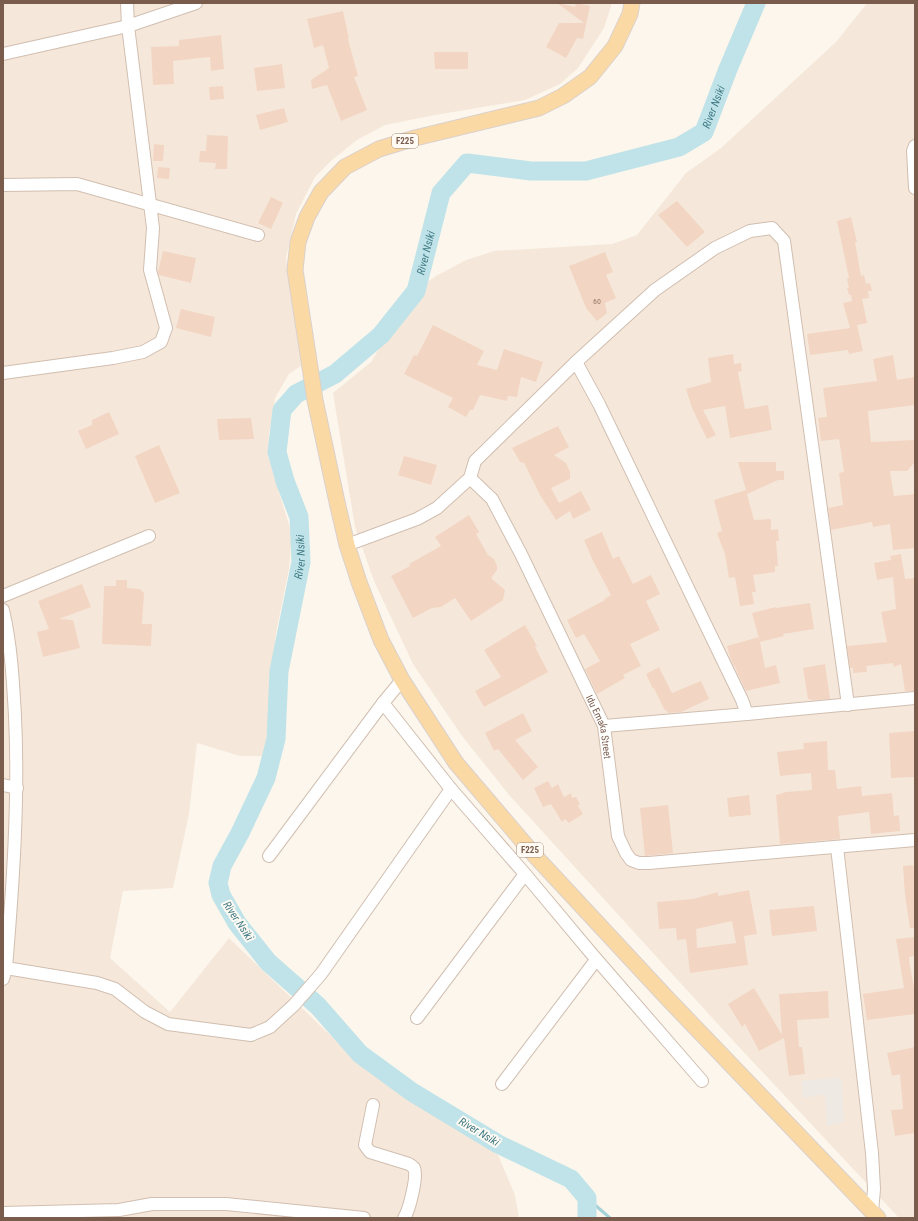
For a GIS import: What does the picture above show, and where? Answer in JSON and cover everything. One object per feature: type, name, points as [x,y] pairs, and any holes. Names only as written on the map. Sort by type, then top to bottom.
[{"type":"main road","name":"F225","points":[[632,3],[630,14],[615,46],[590,77],[563,96],[539,108],[415,138],[379,149],[345,168],[321,192],[307,216],[298,242],[295,270],[315,400],[347,545],[381,640],[402,680],[456,763],[536,857],[679,1010],[875,1215]]},
{"type":"street","points":[[3,373],[113,358],[143,352],[161,342],[166,328],[150,270],[153,228],[128,26],[128,3]]},
{"type":"street","points":[[3,54],[128,26],[196,3]]},
{"type":"street","points":[[915,146],[913,151],[915,188]]},
{"type":"street","points":[[3,185],[77,184],[258,235]]},
{"type":"street","points":[[347,545],[417,519],[437,508],[470,478],[475,461],[576,362],[655,290],[715,248],[750,231],[772,228],[784,241],[848,705]]},
{"type":"street","points":[[576,362],[599,404],[742,700],[747,714]]},
{"type":"street","name":"Idu Emaka Street","points":[[470,478],[492,499],[521,554],[604,726],[618,836],[631,860],[639,863],[915,840]]},
{"type":"street","points":[[3,596],[149,536]]},
{"type":"street","points":[[3,610],[8,630],[14,690],[17,762],[13,881],[5,974],[97,983],[115,990],[145,1012],[168,1024],[251,1036],[270,1027],[294,1005],[321,974],[452,789]]},
{"type":"street","points":[[269,856],[383,703],[402,680]]},
{"type":"street","points":[[604,726],[915,698]]},
{"type":"street","points":[[383,703],[452,789],[596,960],[702,1081]]},
{"type":"street","points":[[3,785],[17,788]]},
{"type":"street","points":[[837,847],[872,1153],[875,1215]]},
{"type":"street","points":[[417,1018],[525,874]]},
{"type":"street","points":[[502,1084],[596,960]]},
{"type":"street","points":[[373,1105],[365,1145],[370,1152],[409,1164],[414,1168],[415,1174],[408,1211],[404,1218]]},
{"type":"street","points":[[3,1213],[118,1214],[152,1204],[226,1204],[364,1218]]},
{"type":"shaded area","points":[[3,3],[612,3],[604,28],[578,68],[560,84],[525,100],[385,125],[357,140],[332,160],[315,177],[296,214],[286,258],[301,366],[289,374],[275,398],[269,433],[268,456],[292,535],[289,569],[276,633],[265,756],[240,756],[197,743],[189,814],[173,888],[123,891],[110,958],[170,1012],[229,938],[354,1058],[423,1109],[498,1155],[515,1195],[519,1218],[3,1218]]},
{"type":"shaded area","points":[[867,3],[915,3],[915,1218],[899,1218],[726,1033],[510,796],[462,736],[413,664],[374,581],[355,527],[333,393],[371,362],[411,294],[436,276],[466,260],[494,251],[612,244],[637,235],[686,173],[721,148],[837,41]]},
{"type":"shaded area","points":[[841,1077],[844,1122],[827,1126],[825,1094],[803,1098],[801,1081]]},
{"type":"building","points":[[557,3],[575,7],[576,3],[590,6],[583,39],[577,38],[566,58],[546,47],[559,23],[584,23]]},
{"type":"building","points":[[343,11],[348,39],[358,76],[354,77],[367,110],[341,121],[327,85],[312,89],[311,80],[329,68],[323,45],[314,48],[307,19]]},
{"type":"building","points":[[221,35],[224,69],[211,71],[210,57],[173,61],[174,84],[153,85],[151,47],[179,46],[179,40]]},
{"type":"building","points":[[434,52],[468,52],[468,69],[435,69]]},
{"type":"building","points":[[282,64],[285,88],[257,91],[254,68]]},
{"type":"building","points":[[223,86],[224,99],[210,100],[209,87]]},
{"type":"building","points":[[284,108],[288,122],[260,130],[256,115]]},
{"type":"building","points":[[207,135],[228,136],[227,169],[215,169],[216,163],[199,162],[200,151],[206,151]]},
{"type":"building","points":[[154,144],[164,145],[163,161],[153,161]]},
{"type":"building","points":[[158,167],[170,168],[169,179],[157,178]]},
{"type":"building","points":[[271,197],[283,203],[271,229],[258,223]]},
{"type":"building","points":[[677,201],[705,232],[687,247],[658,215]]},
{"type":"building","points":[[851,217],[857,242],[855,242],[861,276],[864,275],[866,284],[870,283],[872,291],[868,291],[869,298],[862,299],[867,323],[857,325],[863,351],[849,354],[848,350],[810,355],[807,334],[850,328],[843,303],[852,301],[851,295],[849,295],[847,288],[849,288],[847,279],[849,278],[837,221]]},
{"type":"building","points":[[163,251],[196,258],[191,283],[159,275],[158,272]]},
{"type":"building","points":[[605,252],[613,272],[606,275],[616,298],[605,303],[607,313],[597,321],[586,308],[569,266]]},
{"type":"building","points":[[181,309],[215,317],[211,337],[176,328]]},
{"type":"building","points":[[433,325],[484,351],[477,365],[497,370],[504,349],[543,362],[536,382],[521,377],[517,397],[508,396],[507,401],[480,395],[473,410],[470,410],[466,417],[448,407],[453,398],[404,374],[414,355],[417,356]]},
{"type":"building","points":[[733,354],[734,364],[741,363],[742,371],[738,372],[745,409],[768,405],[772,430],[730,438],[725,406],[703,410],[716,435],[707,439],[692,408],[686,389],[711,382],[708,358]]},
{"type":"building","points":[[893,355],[897,380],[914,377],[915,405],[868,411],[871,442],[915,440],[915,462],[907,471],[890,471],[894,496],[915,494],[915,548],[893,550],[890,524],[873,527],[872,522],[831,530],[828,508],[843,505],[839,473],[844,472],[839,439],[821,441],[818,418],[827,417],[823,388],[877,381],[873,359]]},
{"type":"building","points":[[109,412],[119,434],[86,449],[78,431],[92,425],[92,420]]},
{"type":"building","points":[[251,418],[254,439],[219,440],[217,419]]},
{"type":"building","points":[[558,426],[569,447],[554,455],[566,463],[570,472],[570,479],[551,488],[559,503],[581,491],[591,510],[573,519],[570,511],[556,520],[540,495],[524,463],[520,462],[512,448]]},
{"type":"building","points":[[159,445],[180,493],[155,503],[135,456]]},
{"type":"building","points":[[404,456],[437,465],[431,485],[398,475]]},
{"type":"building","points":[[738,462],[776,462],[776,471],[784,471],[784,480],[778,480],[747,494],[754,520],[771,519],[771,530],[778,529],[779,541],[776,541],[778,566],[775,566],[775,572],[753,575],[756,592],[752,592],[754,604],[740,606],[735,577],[729,578],[725,554],[717,533],[722,531],[714,500],[746,490]]},
{"type":"building","points":[[469,515],[479,532],[476,534],[488,555],[494,559],[497,566],[497,570],[491,578],[505,590],[503,600],[471,621],[455,598],[441,607],[432,608],[413,618],[391,576],[410,566],[409,564],[441,546],[435,537]]},
{"type":"building","points":[[602,532],[613,559],[619,556],[633,584],[651,575],[660,594],[646,601],[660,630],[630,644],[641,666],[623,675],[625,678],[597,694],[585,669],[600,661],[584,634],[576,638],[567,620],[605,600],[604,599],[611,595],[584,540]]},
{"type":"building","points":[[901,554],[905,579],[915,578],[915,691],[905,691],[901,664],[894,667],[893,663],[866,666],[867,672],[853,673],[853,668],[850,668],[847,646],[887,642],[881,612],[896,609],[893,577],[877,580],[874,563],[891,560],[890,556]]},
{"type":"building","points":[[116,580],[127,580],[127,588],[140,589],[144,593],[142,624],[152,624],[151,646],[102,644],[104,586],[116,586]]},
{"type":"building","points":[[82,584],[91,607],[59,619],[73,620],[80,648],[43,657],[37,632],[49,629],[38,601]]},
{"type":"building","points":[[810,603],[814,629],[783,634],[784,636],[760,642],[752,613],[776,607]]},
{"type":"building","points":[[525,625],[537,646],[535,647],[548,672],[484,707],[475,691],[501,677],[484,650]]},
{"type":"building","points":[[759,637],[765,668],[776,665],[780,683],[746,691],[730,657],[727,646]]},
{"type":"building","points":[[825,664],[830,699],[808,699],[803,668]]},
{"type":"building","points":[[659,667],[672,693],[701,681],[709,699],[681,712],[668,713],[664,709],[646,674]]},
{"type":"building","points":[[523,713],[532,731],[515,740],[538,767],[523,780],[498,749],[494,751],[485,733]]},
{"type":"building","points":[[914,731],[915,777],[891,778],[889,733]]},
{"type":"building","points":[[827,741],[828,770],[835,770],[837,789],[861,786],[862,796],[892,793],[894,816],[899,815],[900,831],[871,834],[869,812],[838,816],[840,839],[780,844],[776,795],[786,792],[812,790],[811,773],[780,776],[777,752],[804,749],[803,743]]},
{"type":"building","points":[[548,781],[552,788],[558,784],[564,797],[571,793],[572,798],[576,797],[580,804],[578,806],[583,814],[569,823],[565,819],[562,822],[551,804],[543,807],[534,788]]},
{"type":"building","points":[[749,795],[751,815],[729,817],[727,798]]},
{"type":"building","points":[[668,805],[673,853],[645,856],[640,808]]},
{"type":"building","points":[[913,865],[915,881],[915,928],[910,928],[905,895],[903,866]]},
{"type":"building","points":[[749,890],[757,934],[744,936],[748,965],[690,973],[686,939],[677,940],[676,928],[659,929],[657,902],[693,899],[718,892],[718,896]],"holes":[[[732,921],[736,943],[697,948],[696,929]]]},
{"type":"building","points":[[814,906],[817,931],[772,936],[769,910]]},
{"type":"building","points":[[915,937],[915,956],[909,957],[909,960],[915,994],[915,1014],[867,1020],[863,994],[904,988],[896,939]]},
{"type":"building","points":[[754,988],[782,1035],[779,994],[828,991],[829,1018],[797,1020],[799,1047],[802,1047],[805,1074],[789,1076],[784,1038],[759,1051],[745,1024],[742,1027],[728,1004]]},
{"type":"building","points":[[915,1047],[915,1133],[895,1136],[891,1110],[903,1109],[900,1074],[892,1076],[887,1053]]},
{"type":"waterway","name":"River Nsiki","points":[[587,1218],[587,1198],[571,1179],[498,1144],[412,1092],[360,1054],[318,1006],[268,962],[237,923],[221,895],[218,883],[222,866],[240,833],[266,778],[276,739],[279,671],[301,562],[299,517],[285,481],[277,452],[282,410],[296,394],[335,374],[381,335],[416,291],[441,193],[467,163],[531,171],[586,171],[679,147],[704,132],[728,69],[756,3]]},
{"type":"waterway","points":[[587,1198],[610,1218]]}]
